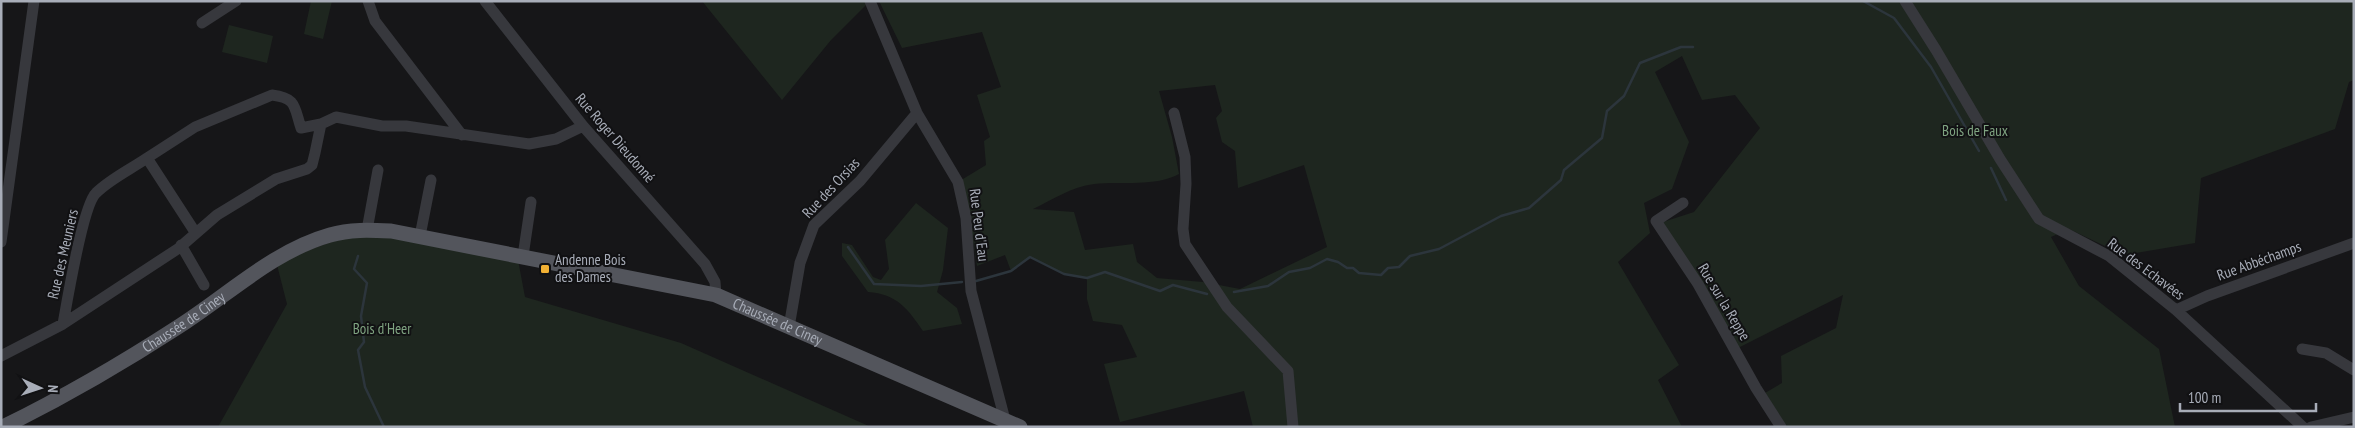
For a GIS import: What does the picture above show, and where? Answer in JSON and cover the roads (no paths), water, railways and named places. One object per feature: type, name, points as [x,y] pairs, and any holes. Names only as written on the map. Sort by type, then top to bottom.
[{"type":"main road","name":"Chaussée de Ciney","points":[[3,427],[102,375],[181,326],[251,276],[306,243],[332,234],[367,230],[391,231],[420,236],[716,295],[1020,427]]},
{"type":"street","points":[[1,242],[34,1]]},
{"type":"street","points":[[202,23],[236,1]]},
{"type":"street","points":[[368,1],[375,21],[462,135]]},
{"type":"street","name":"Rue Roger Dieudonné","points":[[485,1],[583,126],[705,264],[715,282],[716,295]]},
{"type":"street","name":"Rue Peu d'Eau","points":[[870,1],[917,114],[958,182],[966,218],[971,291],[1005,420]]},
{"type":"street","name":"Rue des Echavées","points":[[1906,1],[2000,159],[2039,219],[2109,256],[2176,310],[2303,427]]},
{"type":"street","name":"Rue des Meuniers","points":[[64,324],[71,280],[87,211],[94,194],[194,127],[272,94],[285,96],[294,103],[301,128],[321,124]]},
{"type":"street","points":[[1174,113],[1185,157],[1186,184],[1183,229],[1185,244],[1227,306],[1288,371],[1293,427]]},
{"type":"street","name":"Rue des Orsias","points":[[789,327],[800,263],[814,225],[860,181],[917,114]]},
{"type":"street","points":[[1,356],[64,324],[181,245],[217,215],[276,179],[308,169],[314,159],[321,124],[336,117],[382,126],[406,126],[529,144],[556,139],[583,126]]},
{"type":"street","points":[[147,158],[195,232]]},
{"type":"street","points":[[367,230],[378,170]]},
{"type":"street","points":[[420,236],[431,180]]},
{"type":"street","points":[[523,256],[531,202]]},
{"type":"street","name":"Rue sur la Reppe","points":[[1682,203],[1656,221],[1698,284],[1756,388],[1781,427]]},
{"type":"street","name":"Rue Abbéchamps","points":[[2176,310],[2207,296],[2354,242]]},
{"type":"street","points":[[181,245],[204,285]]},
{"type":"street","points":[[2302,350],[2326,353],[2354,370]]},
{"type":"street","points":[[2311,427],[2354,417]]},
{"type":"waterway","points":[[1863,1],[1894,18],[1931,67],[1979,151]]},
{"type":"waterway","points":[[1234,292],[1268,286],[1289,272],[1310,268],[1327,259],[1338,262],[1347,268],[1353,268],[1359,273],[1381,275],[1388,268],[1399,267],[1410,256],[1439,249],[1501,216],[1529,208],[1561,180],[1564,170],[1602,138],[1607,111],[1624,96],[1640,63],[1681,47],[1693,47]]},
{"type":"waterway","points":[[1991,168],[2006,200]]},
{"type":"waterway","points":[[848,247],[874,284],[921,286],[962,282]]},
{"type":"waterway","points":[[358,256],[354,269],[367,283],[361,316],[364,342],[358,350],[365,387],[384,427]]},
{"type":"waterway","points":[[976,281],[1011,271],[1030,257],[1064,274],[1087,278],[1105,272],[1160,291],[1173,285],[1207,294]]},
{"type":"place","name":"Andenne Bois des Dames","points":[[545,269]]},
{"type":"park label","name":"Bois de Faux","points":[[1975,131]]},
{"type":"park label","name":"Bois d'Heer","points":[[382,329]]}]
